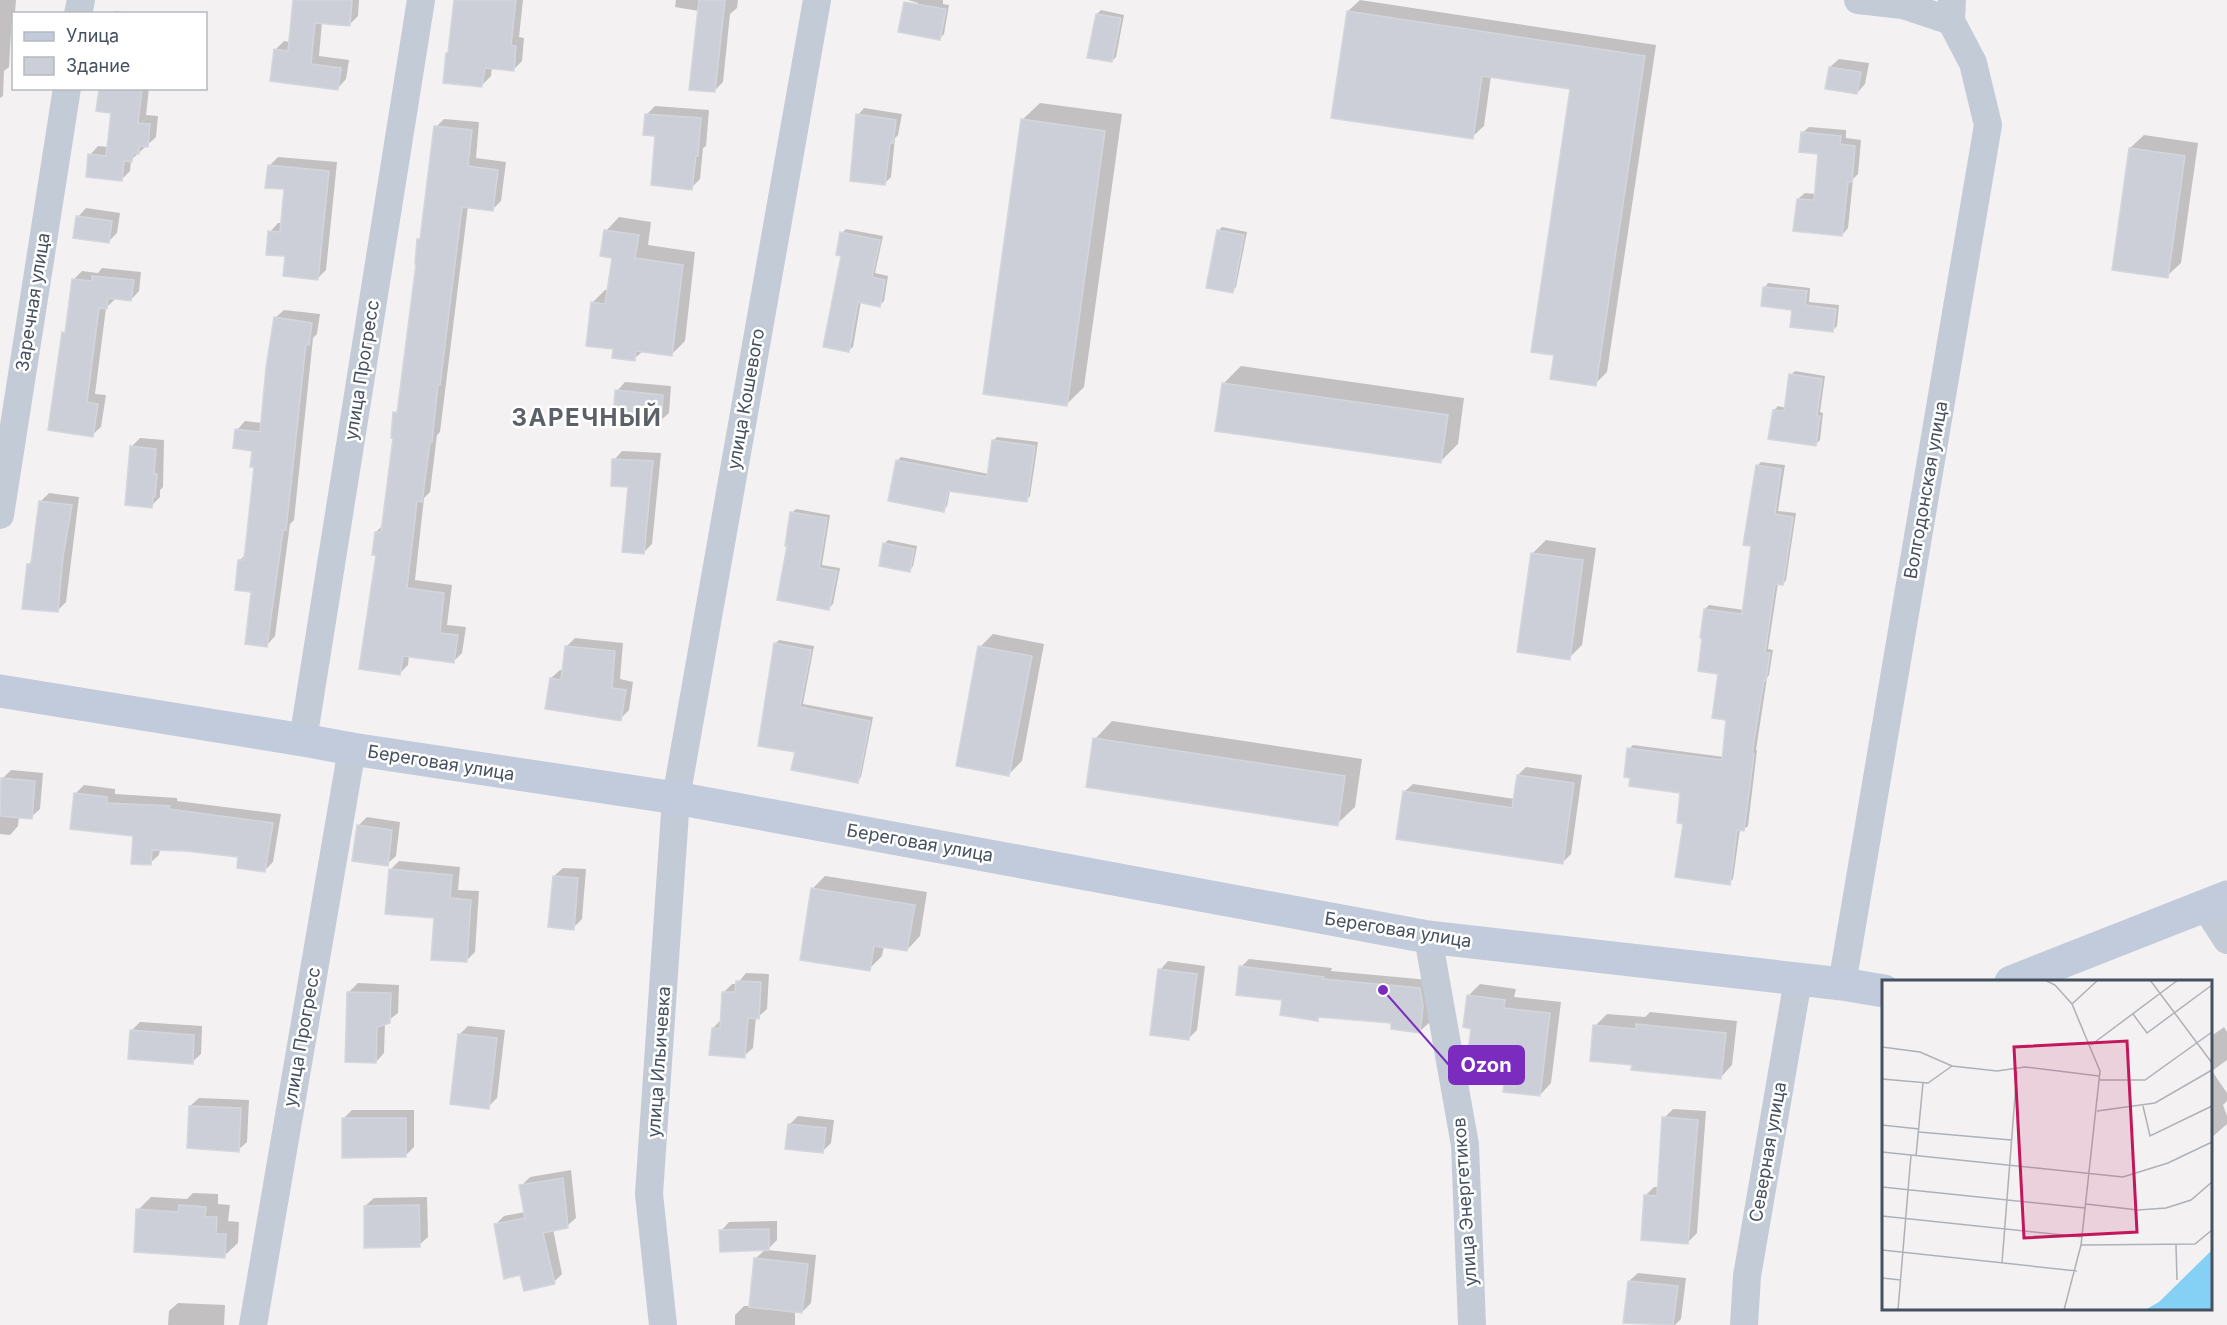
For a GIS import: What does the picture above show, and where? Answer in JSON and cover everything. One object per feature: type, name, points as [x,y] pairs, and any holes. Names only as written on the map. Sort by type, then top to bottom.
[{"type":"main road","name":"Береговая улица","points":[[0,691],[352,750],[676,798],[1428,937],[1842,984],[1882,991]]},
{"type":"main road","points":[[2014,980],[2216,902]]},
{"type":"street","name":"улица Прогресс","points":[[303,740],[421,0]]},
{"type":"street","name":"улица Кошевого","points":[[676,798],[817,0]]},
{"type":"street","points":[[1858,0],[1952,10]]},
{"type":"street","name":"Волгодонская улица","points":[[1842,984],[1988,125],[1973,63],[1952,10]]},
{"type":"street","name":"Заречная улица","points":[[0,515],[67,90]]},
{"type":"street","name":"улица Прогресс","points":[[253,1325],[352,750]]},
{"type":"street","name":"улица Ильичевка","points":[[663,1325],[650,1194],[676,798]]},
{"type":"street","points":[[2216,902],[2227,939]]},
{"type":"street","name":"улица Энергетиков","points":[[1428,937],[1465,1145],[1472,1325]]},
{"type":"street","name":"Северная улица","points":[[1744,1325],[1747,1276],[1798,980]]},
{"type":"building","points":[[293,0],[352,0],[350,26],[315,23],[311,64],[341,68],[338,90],[270,81],[274,49],[288,51]]},
{"type":"building","points":[[454,0],[516,0],[511,45],[516,46],[514,71],[485,68],[482,87],[443,83]]},
{"type":"building","points":[[699,0],[725,0],[715,92],[689,90]]},
{"type":"building","points":[[904,2],[946,9],[940,40],[898,32]]},
{"type":"building","points":[[1347,11],[1645,56],[1596,386],[1550,379],[1554,355],[1531,352],[1570,89],[1482,76],[1473,139],[1331,118]]},
{"type":"building","points":[[1096,14],[1121,18],[1112,62],[1087,58]]},
{"type":"building","points":[[1829,67],[1861,72],[1857,94],[1825,89]]},
{"type":"building","points":[[99,90],[142,90],[138,123],[150,124],[148,147],[139,146],[139,154],[133,153],[132,162],[124,161],[122,181],[86,177],[88,154],[106,156],[111,113],[96,111]]},
{"type":"building","points":[[645,114],[701,118],[692,190],[651,185],[655,136],[643,135]]},
{"type":"building","points":[[856,114],[896,120],[893,143],[890,143],[885,185],[850,181]]},
{"type":"building","points":[[1021,119],[1105,131],[1067,406],[983,394]]},
{"type":"building","points":[[434,126],[472,130],[468,166],[498,170],[493,211],[462,207],[432,442],[430,442],[422,502],[417,501],[407,588],[444,593],[440,633],[458,635],[454,663],[403,656],[400,675],[359,669],[376,555],[372,555],[375,532],[381,532],[393,438],[391,438],[393,412],[397,413],[416,264],[417,239],[420,239]]},
{"type":"building","points":[[1801,132],[1841,136],[1840,144],[1855,146],[1852,182],[1848,182],[1842,236],[1793,231],[1797,199],[1814,200],[1818,154],[1799,152]]},
{"type":"building","points":[[2129,148],[2185,156],[2168,278],[2112,270]]},
{"type":"building","points":[[268,165],[329,171],[318,280],[283,276],[285,256],[266,255],[268,231],[280,232],[284,189],[265,188]]},
{"type":"building","points":[[76,216],[112,221],[109,243],[73,238]]},
{"type":"building","points":[[604,230],[639,235],[635,258],[683,265],[672,356],[636,351],[635,361],[612,358],[613,349],[586,346],[591,302],[605,304],[612,258],[600,256]]},
{"type":"building","points":[[1217,230],[1244,235],[1233,293],[1206,288]]},
{"type":"building","points":[[840,232],[880,240],[872,277],[885,280],[880,307],[858,302],[849,352],[823,347],[841,256],[836,255]]},
{"type":"building","points":[[92,276],[134,280],[131,301],[108,298],[107,309],[99,308],[87,402],[98,404],[93,437],[48,430],[72,279],[92,281]]},
{"type":"building","points":[[1763,287],[1807,291],[1805,305],[1836,309],[1833,332],[1790,327],[1792,310],[1761,306]]},
{"type":"building","points":[[274,317],[312,323],[309,345],[306,344],[286,530],[283,530],[267,647],[245,644],[251,592],[235,590],[238,560],[244,560],[254,467],[250,467],[252,451],[233,448],[235,429],[260,432]]},
{"type":"building","points":[[1789,374],[1822,379],[1816,446],[1768,439],[1773,410],[1784,411]]},
{"type":"building","points":[[1222,383],[1448,415],[1441,463],[1215,431]]},
{"type":"building","points":[[615,390],[663,395],[661,423],[613,419]]},
{"type":"building","points":[[992,440],[1035,446],[1027,502],[948,491],[944,512],[888,501],[896,460],[987,477]]},
{"type":"building","points":[[130,446],[156,449],[154,473],[157,474],[152,508],[125,505]]},
{"type":"building","points":[[612,459],[653,461],[644,554],[622,552],[628,487],[611,486]]},
{"type":"building","points":[[1756,465],[1781,469],[1775,514],[1793,517],[1783,585],[1775,584],[1765,653],[1770,653],[1752,753],[1754,754],[1744,831],[1737,830],[1730,885],[1675,877],[1683,824],[1677,823],[1680,793],[1629,786],[1630,778],[1624,777],[1627,748],[1722,760],[1726,720],[1712,718],[1718,674],[1698,671],[1702,638],[1700,638],[1704,609],[1742,614],[1751,546],[1743,545]]},
{"type":"building","points":[[39,501],[72,505],[63,557],[58,612],[22,609],[27,564],[31,564]]},
{"type":"building","points":[[790,512],[827,518],[819,568],[837,571],[829,610],[777,600],[787,546],[785,546]]},
{"type":"building","points":[[883,543],[914,549],[910,572],[879,566]]},
{"type":"building","points":[[1531,553],[1583,560],[1570,660],[1517,652]]},
{"type":"building","points":[[774,643],[811,650],[800,707],[870,721],[858,783],[791,770],[795,752],[758,746]]},
{"type":"building","points":[[565,646],[615,651],[612,688],[626,690],[621,721],[545,709],[550,678],[561,680]]},
{"type":"building","points":[[978,646],[1032,656],[1009,776],[956,766]]},
{"type":"building","points":[[1093,738],[1345,776],[1338,826],[1086,787]]},
{"type":"building","points":[[1517,775],[1574,783],[1563,864],[1396,839],[1403,791],[1512,808]]},
{"type":"building","points":[[1,778],[35,781],[32,819],[0,816]]},
{"type":"building","points":[[74,793],[107,797],[107,803],[170,806],[169,809],[273,823],[265,872],[237,868],[238,857],[186,851],[152,850],[151,865],[131,864],[133,836],[70,829]]},
{"type":"building","points":[[357,825],[392,830],[388,866],[352,861]]},
{"type":"building","points":[[389,869],[452,875],[450,898],[471,900],[467,962],[431,960],[434,918],[385,914]]},
{"type":"building","points":[[553,876],[578,878],[574,930],[548,927]]},
{"type":"building","points":[[811,888],[915,905],[907,951],[874,946],[870,971],[800,960]]},
{"type":"building","points":[[1239,966],[1324,977],[1323,979],[1420,988],[1423,1006],[1420,1033],[1391,1029],[1391,1023],[1318,1017],[1318,1021],[1280,1015],[1282,1000],[1236,995]]},
{"type":"building","points":[[1158,969],[1197,974],[1189,1040],[1150,1035]]},
{"type":"building","points":[[736,981],[761,982],[759,1019],[748,1018],[745,1058],[709,1055],[712,1028],[720,1028],[722,992],[735,992]]},
{"type":"building","points":[[347,992],[391,993],[390,1023],[377,1027],[376,1063],[345,1062]]},
{"type":"building","points":[[1467,995],[1505,1000],[1504,1008],[1550,1013],[1540,1096],[1503,1092],[1507,1064],[1467,1058],[1471,1029],[1463,1027]]},
{"type":"building","points":[[1636,1024],[1726,1033],[1721,1079],[1631,1070],[1632,1065],[1590,1061],[1593,1025],[1636,1029]]},
{"type":"building","points":[[130,1030],[194,1035],[193,1064],[128,1059]]},
{"type":"building","points":[[458,1034],[497,1038],[489,1109],[450,1104]]},
{"type":"building","points":[[189,1106],[241,1108],[239,1152],[187,1148]]},
{"type":"building","points":[[1662,1117],[1698,1120],[1688,1244],[1641,1240],[1644,1195],[1657,1196]]},
{"type":"building","points":[[342,1118],[406,1118],[406,1157],[342,1158]]},
{"type":"building","points":[[788,1124],[826,1128],[823,1153],[785,1149]]},
{"type":"building","points":[[563,1178],[568,1228],[543,1233],[555,1284],[524,1291],[520,1275],[504,1279],[494,1224],[525,1218],[519,1185]]},
{"type":"building","points":[[179,1205],[206,1207],[205,1217],[217,1217],[216,1234],[226,1234],[225,1258],[134,1252],[136,1209],[178,1212]]},
{"type":"building","points":[[419,1205],[420,1247],[364,1248],[364,1206]]},
{"type":"building","points":[[769,1229],[769,1250],[720,1252],[719,1230]]},
{"type":"building","points":[[754,1258],[808,1264],[802,1313],[749,1307]]},
{"type":"building","points":[[1628,1281],[1678,1286],[1673,1325],[1623,1323]]},
{"type":"place","name":"Ozon","points":[[1383,990]]},
{"type":"district","name":"ЗАРЕЧНЫЙ","points":[[587,418]]}]
